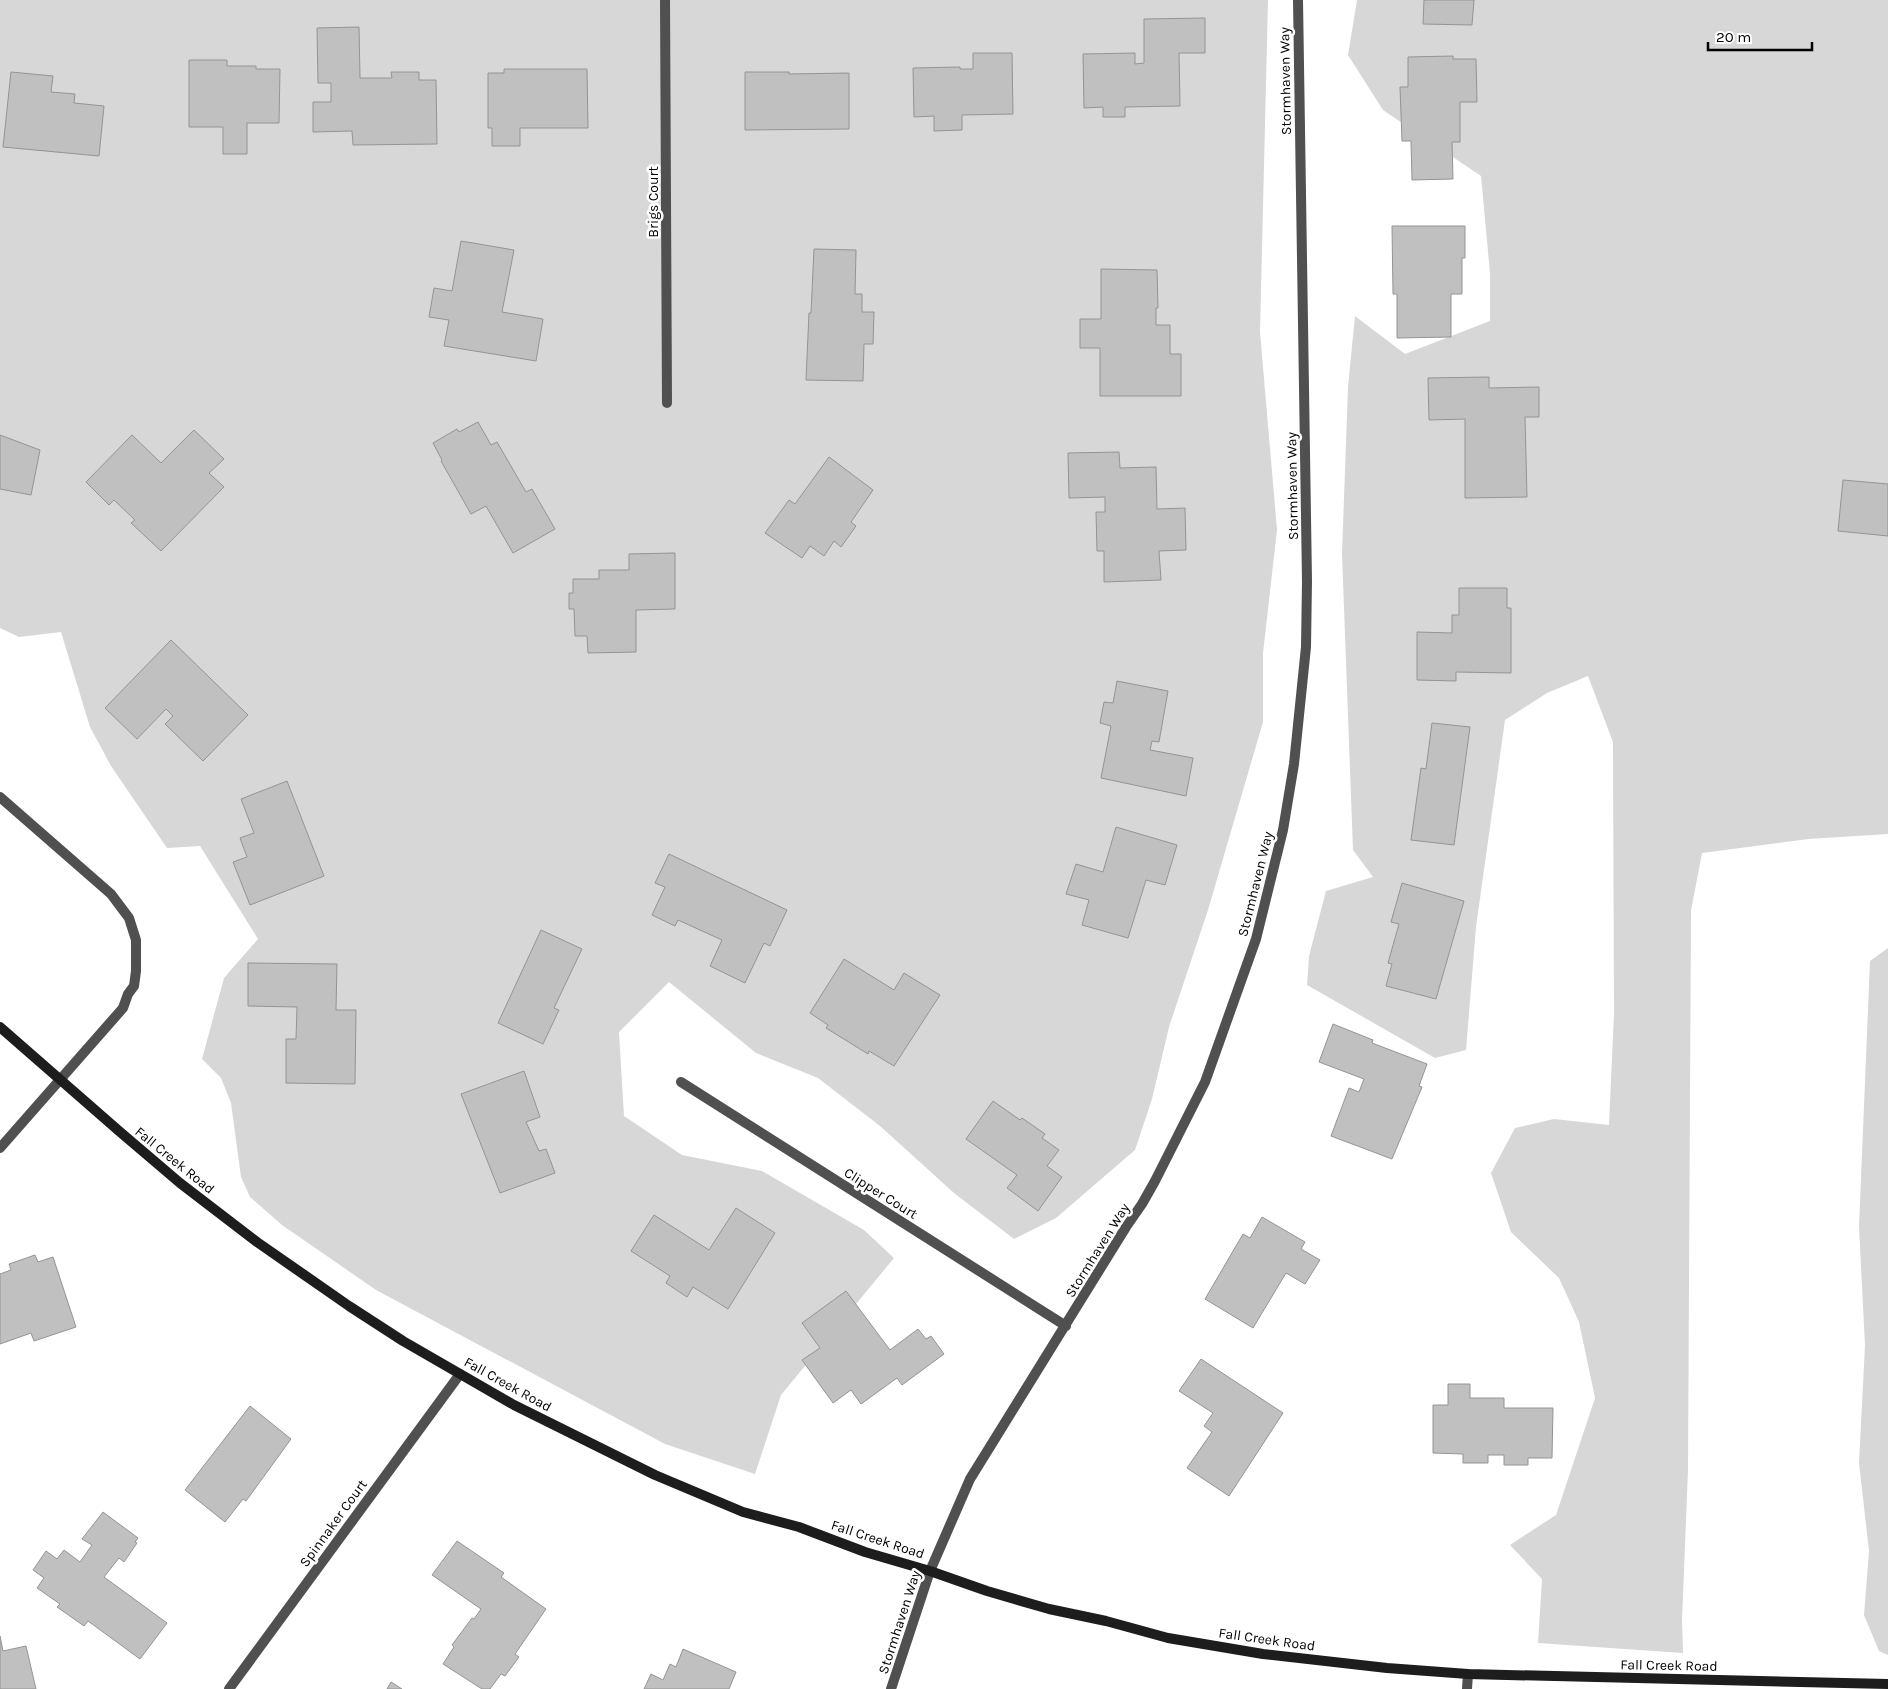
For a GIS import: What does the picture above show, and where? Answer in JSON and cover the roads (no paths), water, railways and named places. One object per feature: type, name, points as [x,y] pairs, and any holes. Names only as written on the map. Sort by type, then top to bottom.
[{"type":"main road","name":"Fall Creek Road","points":[[0,1027],[155,1162],[257,1242],[349,1306],[514,1405],[655,1475],[743,1512],[799,1527],[866,1552],[1013,1599],[1168,1638],[1263,1654],[1325,1662],[1468,1674],[1888,1684]]},
{"type":"street","name":"Brigs Court","points":[[665,0],[667,403]]},
{"type":"street","name":"Stormhaven Way","points":[[891,1689],[930,1571],[970,1479],[1142,1204],[1205,1082],[1256,939],[1283,830],[1294,764],[1306,648],[1307,571],[1298,0]]},
{"type":"street","points":[[0,798],[111,894],[129,918],[136,940],[134,986],[128,994],[123,1008],[0,1148]]},
{"type":"street","name":"Clipper Court","points":[[681,1082],[1066,1326]]},
{"type":"street","name":"Spinnaker Court","points":[[229,1689],[460,1374]]},
{"type":"street","points":[[1467,1689],[1468,1674]]}]
